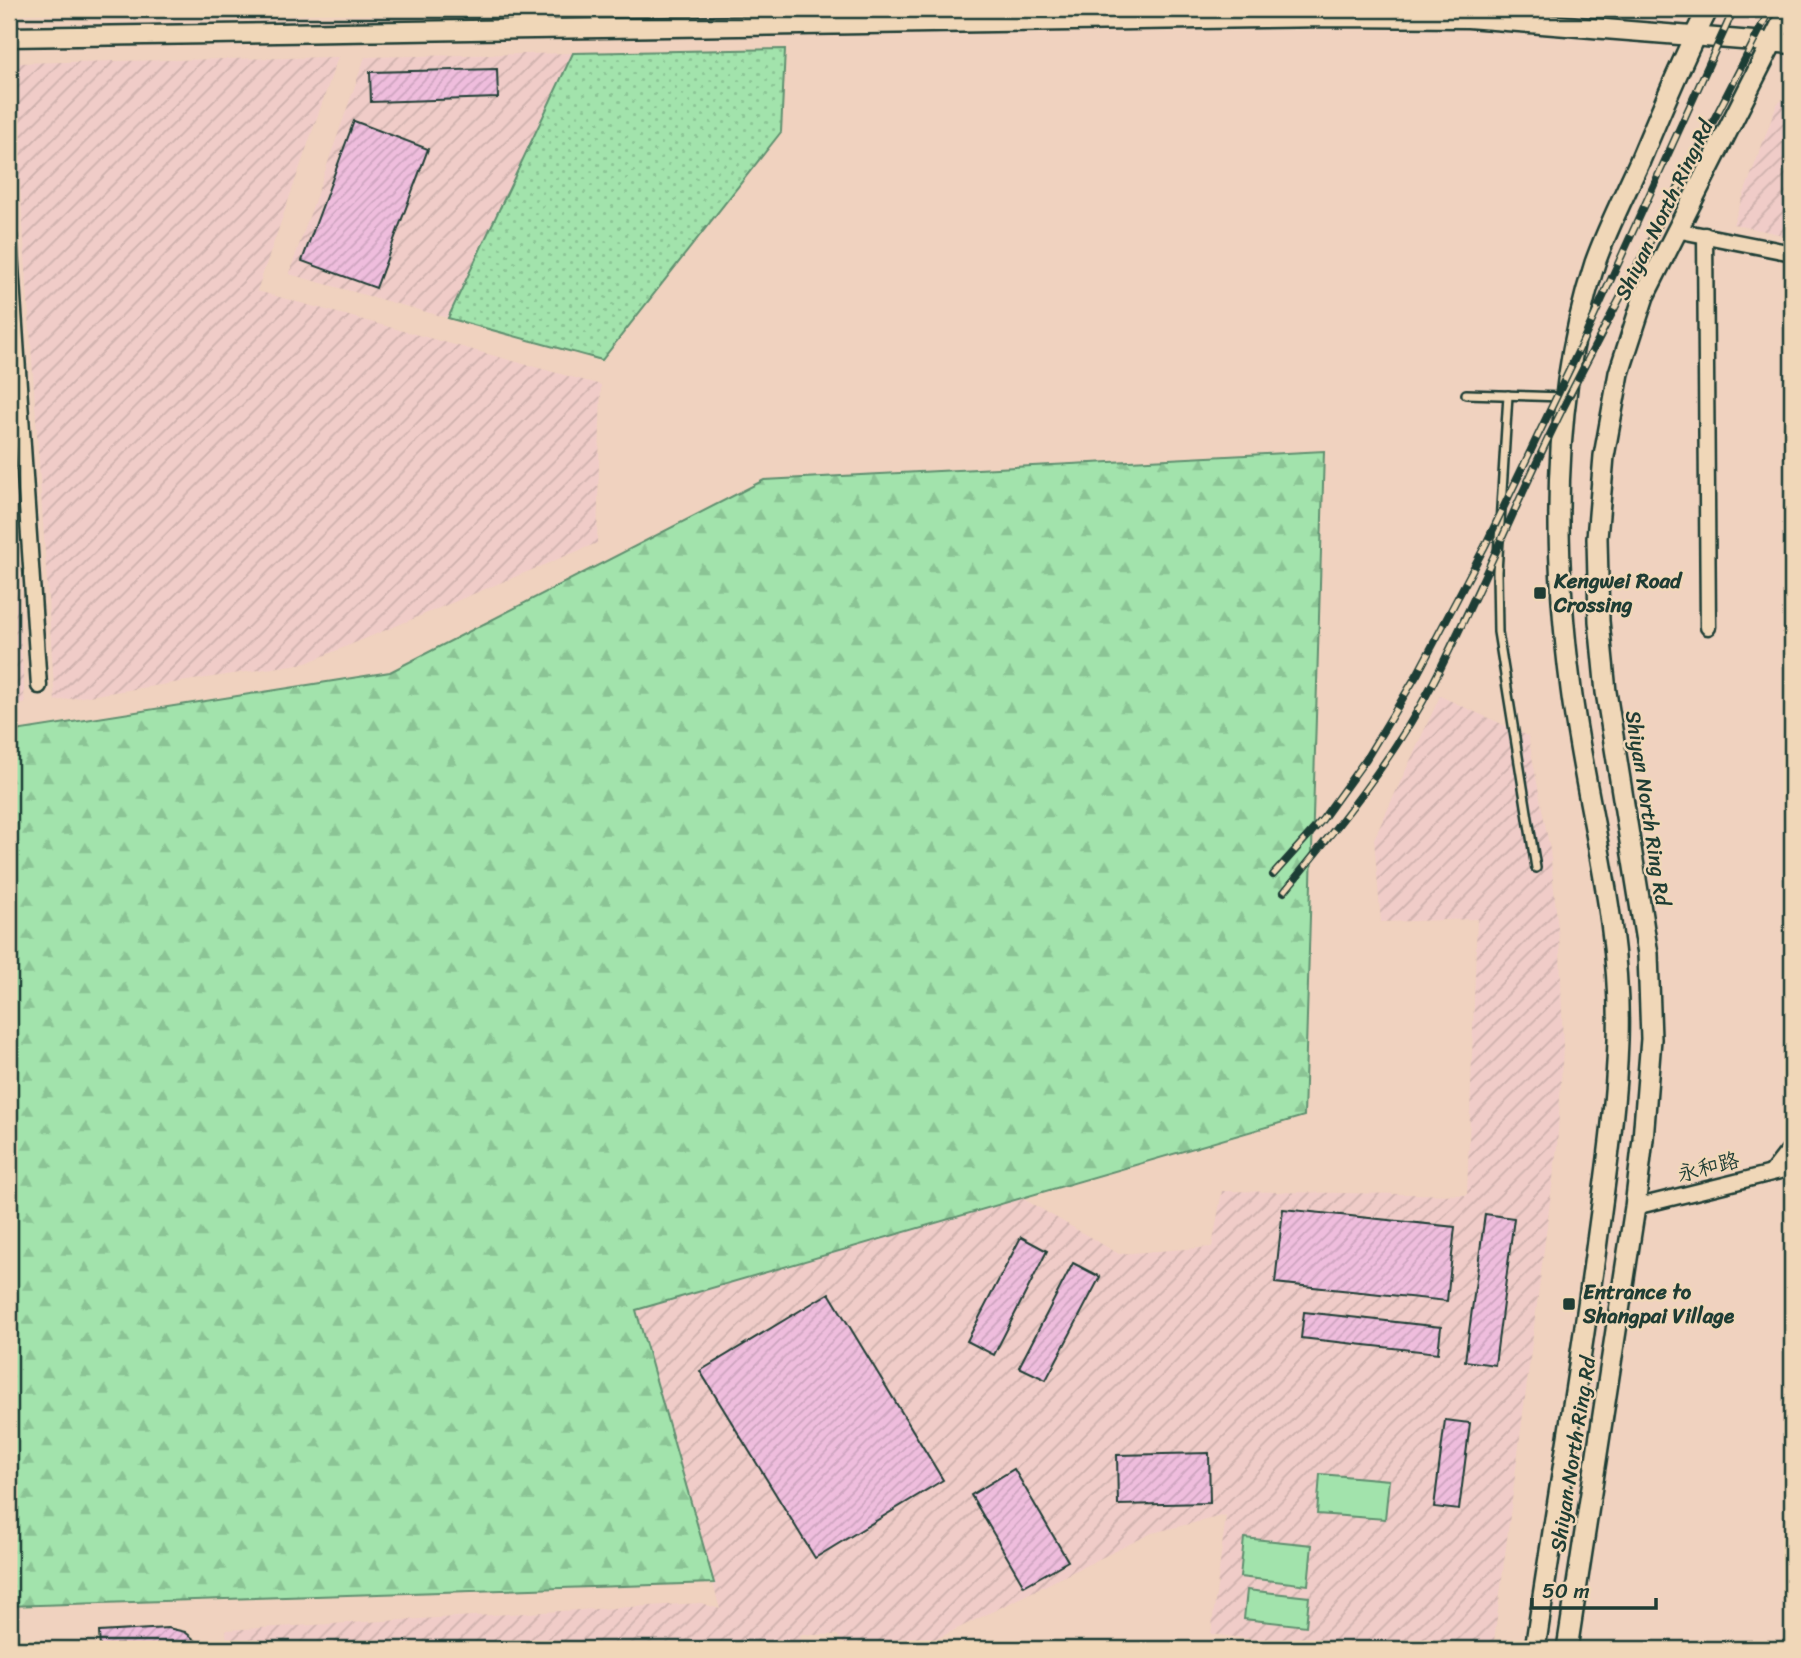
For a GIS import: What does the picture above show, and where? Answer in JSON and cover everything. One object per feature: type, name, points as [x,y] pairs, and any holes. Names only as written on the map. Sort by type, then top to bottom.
[{"type":"main road","name":"Shiyan North Ring Rd","points":[[1535,1649],[1612,1136],[1619,1037],[1615,956],[1605,882],[1572,694],[1563,619],[1558,547],[1566,397],[1579,325],[1596,261],[1708,9]]},
{"type":"main road","name":"Shiyan North Ring Rd","points":[[1567,1649],[1635,1207],[1651,1039],[1648,954],[1606,692],[1599,621],[1597,538],[1604,456],[1619,373],[1644,296],[1676,230],[1782,43],[1789,9]]},
{"type":"street","points":[[9,37],[1363,13],[1468,18],[1782,43]]},
{"type":"street","points":[[1676,230],[1792,253]]},
{"type":"street","points":[[9,236],[39,686]]},
{"type":"street","points":[[1705,236],[1708,627]]},
{"type":"street","points":[[1771,1173],[1792,1146]]},
{"type":"street","name":"永和路","points":[[1635,1207],[1792,1168]]},
{"type":"lane","points":[[1466,394],[1566,397]]},
{"type":"lane","points":[[1508,395],[1497,572],[1498,632],[1536,868]]},
{"type":"shaded area","points":[[573,53],[448,318],[289,274],[365,57]]},
{"type":"shaded area","points":[[338,57],[257,291],[601,385],[597,543],[306,663],[55,701],[12,63]]},
{"type":"shaded area","points":[[1792,93],[1792,237],[1733,224],[1777,104]]},
{"type":"shaded area","points":[[9,461],[25,704],[9,705]]},
{"type":"shaded area","points":[[1440,696],[1528,736],[1550,850],[1560,949],[1563,1048],[1557,1147],[1493,1649],[1328,1649],[1211,1634],[1226,1515],[1152,1533],[916,1649],[849,1649],[837,1635],[800,1635],[801,1649],[227,1649],[226,1630],[701,1603],[720,1609],[636,1310],[1022,1198],[1119,1254],[1212,1247],[1222,1191],[1467,1195],[1477,919],[1381,922],[1374,839]]},
{"type":"green space","points":[[785,49],[781,132],[602,360],[448,318],[573,53]]},
{"type":"green space","points":[[1324,451],[1304,1116],[636,1310],[714,1583],[9,1606],[9,732],[390,672],[764,480]]},
{"type":"green space","points":[[1320,1474],[1389,1480],[1385,1519],[1317,1514]]},
{"type":"green space","points":[[1244,1538],[1312,1545],[1308,1585],[1240,1577]]},
{"type":"green space","points":[[1247,1590],[1309,1597],[1306,1626],[1244,1619]]},
{"type":"building","points":[[497,69],[498,98],[371,102],[370,72]]},
{"type":"building","points":[[354,121],[428,149],[376,288],[302,261]]},
{"type":"building","points":[[1283,1209],[1455,1227],[1447,1301],[1275,1283]]},
{"type":"building","points":[[1485,1214],[1514,1218],[1495,1365],[1465,1361]]},
{"type":"building","points":[[1021,1237],[1047,1251],[994,1355],[967,1341]]},
{"type":"building","points":[[1073,1263],[1100,1277],[1046,1380],[1019,1367]]},
{"type":"building","points":[[829,1293],[943,1480],[815,1558],[700,1371]]},
{"type":"building","points":[[1304,1312],[1441,1327],[1438,1353],[1301,1338]]},
{"type":"building","points":[[1445,1420],[1470,1423],[1459,1510],[1434,1507]]},
{"type":"building","points":[[1209,1453],[1210,1503],[1118,1505],[1117,1455]]},
{"type":"building","points":[[1014,1469],[1068,1561],[1024,1586],[971,1495]]},
{"type":"building","points":[[168,1628],[185,1632],[206,1649],[100,1649],[99,1632]]},
{"type":"railway","points":[[1273,875],[1322,820],[1366,759],[1418,673],[1485,546],[1577,354],[1734,9]]},
{"type":"railway","points":[[1284,892],[1383,764],[1434,681],[1563,408],[1770,9]]},
{"type":"place","name":"Kengwei Road Crossing","points":[[1540,593]]},
{"type":"place","name":"Entrance to Shangpai Village","points":[[1569,1304]]}]
